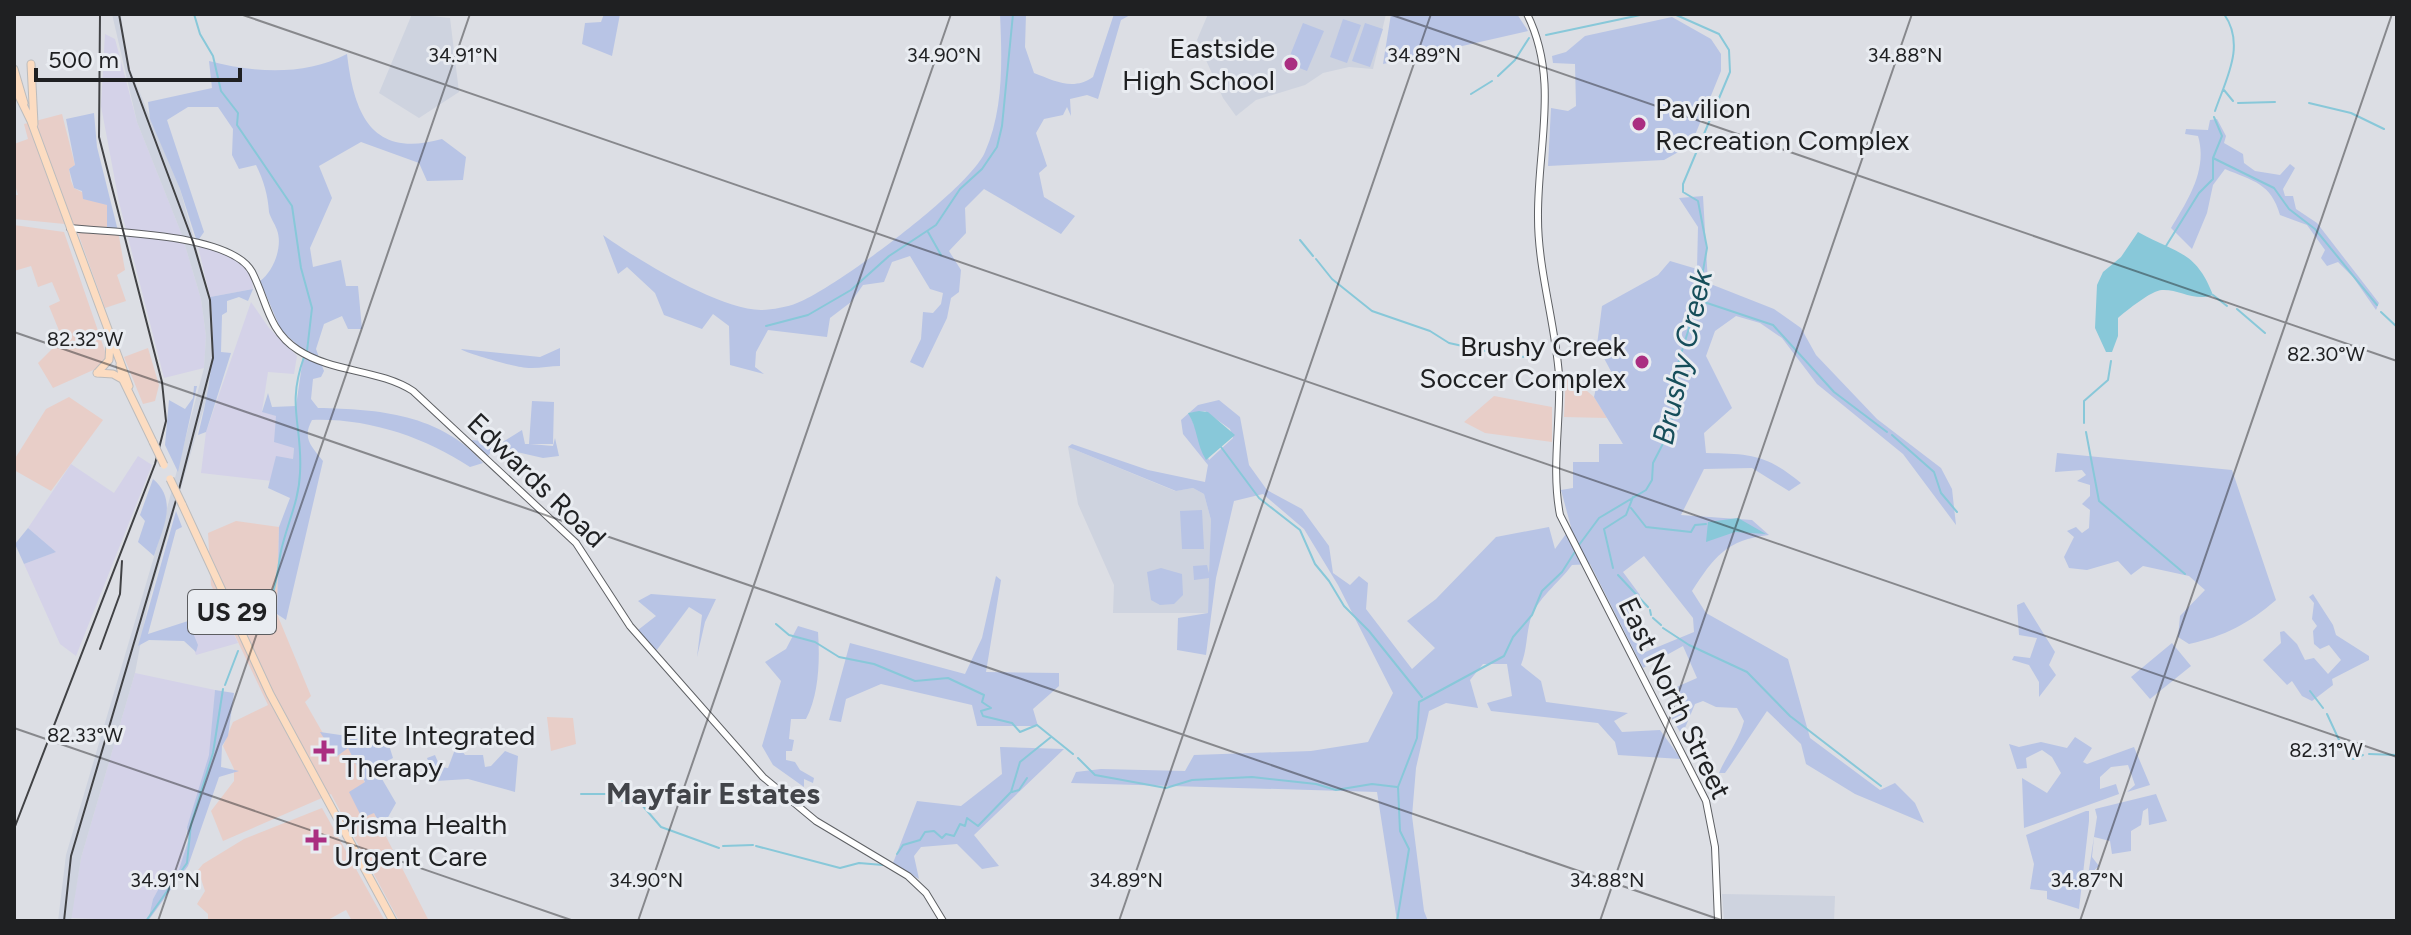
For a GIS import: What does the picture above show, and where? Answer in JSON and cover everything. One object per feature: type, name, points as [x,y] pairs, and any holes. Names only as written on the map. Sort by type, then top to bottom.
[{"type":"main road","name":"East North Street","points":[[1527,14],[1541,47],[1546,83],[1538,219],[1559,374],[1557,499],[1575,549],[1706,801],[1715,847],[1718,921]]},
{"type":"main road","points":[[27,102],[31,64]]},
{"type":"main road","points":[[14,69],[27,102]]},
{"type":"main road","name":"US 29","points":[[27,102],[34,131],[126,383],[268,690],[393,921]]},
{"type":"main road","name":"Edwards Road","points":[[70,228],[191,242],[233,256],[250,269],[275,329],[306,355],[334,367],[399,383],[431,406],[456,434],[503,473],[576,543],[597,570],[630,626],[763,777],[812,818],[910,878],[929,897],[943,921]]},
{"type":"main road","points":[[110,337],[109,360],[97,373],[113,374],[126,383]]},
{"type":"shaded area","points":[[112,14],[121,14],[127,62],[180,189],[210,297],[215,341],[206,400],[148,604],[135,673],[81,858],[71,921],[58,921],[66,855],[156,550],[204,368],[206,336],[201,299],[182,235],[137,122]]},
{"type":"shaded area","points":[[412,14],[450,18],[459,92],[419,118],[379,93]]},
{"type":"shaded area","points":[[604,14],[620,14],[612,56],[582,44],[585,23],[601,22]]},
{"type":"shaded area","points":[[1000,14],[1026,14],[1025,47],[1034,73],[1071,84],[1093,77],[1114,14],[1132,14],[1121,20],[1098,99],[1087,95],[1070,99],[1071,116],[1067,107],[1063,115],[1044,119],[1036,133],[1047,166],[1039,173],[1044,197],[1075,216],[1061,234],[984,189],[965,208],[966,233],[949,251],[961,270],[959,292],[951,298],[947,318],[923,368],[910,362],[921,339],[923,312],[933,313],[941,304],[943,293],[930,289],[910,256],[892,262],[884,282],[863,285],[851,302],[830,318],[827,337],[768,330],[756,352],[755,367],[764,374],[730,365],[729,326],[713,314],[702,329],[664,315],[655,293],[627,267],[618,274],[603,235],[679,282],[743,308],[765,310],[789,306],[841,278],[929,212],[955,189],[985,152],[999,101]]},
{"type":"shaded area","name":"Eastside High School","points":[[1208,14],[1386,14],[1373,69],[1349,67],[1323,73],[1305,85],[1256,100],[1236,116],[1223,98],[1197,40]]},
{"type":"shaded area","points":[[1391,14],[1517,14],[1528,31],[1383,64]]},
{"type":"shaded area","points":[[1672,17],[1711,39],[1721,54],[1721,71],[1691,145],[1664,160],[1548,166],[1551,108],[1568,111],[1576,106],[1575,64],[1553,63],[1552,56],[1566,52],[1585,36]]},
{"type":"shaded area","points":[[1343,19],[1361,25],[1347,63],[1330,57]]},
{"type":"shaded area","points":[[1303,23],[1324,31],[1307,71],[1287,63]]},
{"type":"shaded area","points":[[1365,23],[1383,29],[1370,67],[1352,61]]},
{"type":"shaded area","points":[[105,34],[115,39],[137,122],[182,235],[201,299],[206,336],[204,368],[164,378],[119,202],[101,106]]},
{"type":"shaded area","points":[[347,54],[355,95],[370,126],[398,142],[418,144],[442,139],[466,157],[463,180],[427,181],[419,163],[361,142],[319,166],[332,198],[310,248],[313,267],[341,260],[346,286],[358,286],[362,329],[348,329],[342,316],[324,324],[316,349],[324,371],[321,377],[313,379],[311,399],[318,408],[386,413],[428,424],[448,434],[483,463],[470,467],[415,438],[374,426],[312,420],[308,437],[323,461],[286,620],[277,614],[279,527],[290,498],[268,488],[276,456],[293,459],[294,448],[274,442],[276,416],[262,412],[268,393],[272,407],[296,406],[304,351],[281,330],[260,281],[276,258],[279,236],[256,165],[239,169],[232,155],[233,129],[218,107],[188,107],[167,120],[204,232],[197,242],[180,189],[150,119],[148,102],[212,88],[209,61],[244,68],[279,70],[314,66]]},
{"type":"shaded area","points":[[94,113],[97,147],[118,231],[107,229],[107,205],[83,199],[82,191],[74,188],[69,169],[75,165],[66,119]]},
{"type":"shaded area","points":[[62,114],[75,165],[69,169],[74,188],[107,205],[108,228],[118,231],[125,270],[117,275],[126,301],[105,308],[75,225],[14,219],[14,195],[18,195],[14,181],[14,144],[28,139],[24,124]]},
{"type":"shaded area","points":[[2217,119],[2226,136],[2224,143],[2243,154],[2244,163],[2255,171],[2280,175],[2290,164],[2295,168],[2283,189],[2285,196],[2293,196],[2296,209],[2317,223],[2379,303],[2376,310],[2353,277],[2338,262],[2327,266],[2321,258],[2325,250],[2307,225],[2280,215],[2272,196],[2260,184],[2225,169],[2213,185],[2207,213],[2192,249],[2171,228],[2195,184],[2200,160],[2198,136],[2185,134],[2186,129],[2208,130],[2210,120]]},
{"type":"shaded area","points":[[1703,196],[1708,283],[1774,309],[1801,328],[1816,355],[1877,419],[1941,468],[1952,489],[1956,525],[1903,454],[1817,384],[1782,338],[1760,323],[1736,316],[1715,331],[1706,356],[1732,408],[1704,433],[1706,453],[1734,454],[1767,461],[1801,483],[1789,491],[1752,468],[1704,469],[1681,515],[1752,520],[1769,535],[1742,541],[1723,552],[1692,591],[1706,613],[1788,659],[1810,738],[1880,790],[1895,783],[1915,803],[1924,823],[1855,794],[1806,764],[1801,744],[1767,711],[1725,773],[1719,773],[1744,721],[1737,708],[1716,707],[1703,701],[1695,704],[1682,735],[1669,714],[1685,708],[1686,698],[1672,689],[1697,678],[1683,646],[1643,668],[1590,564],[1572,565],[1537,606],[1530,621],[1521,665],[1541,681],[1546,702],[1628,713],[1614,721],[1622,732],[1660,730],[1681,759],[1618,755],[1615,742],[1598,723],[1491,711],[1487,703],[1512,696],[1507,664],[1483,664],[1470,680],[1478,708],[1446,703],[1429,711],[1416,768],[1412,816],[1424,911],[1428,921],[1397,921],[1377,792],[1071,783],[1076,772],[1101,769],[1185,771],[1194,755],[1311,751],[1368,742],[1393,693],[1338,585],[1304,529],[1263,494],[1234,501],[1216,578],[1206,655],[1177,650],[1178,618],[1208,613],[1209,578],[1194,580],[1193,566],[1207,565],[1209,573],[1211,520],[1204,494],[1193,488],[1176,491],[1068,447],[1072,444],[1148,470],[1205,482],[1208,465],[1183,434],[1181,420],[1198,405],[1219,400],[1240,417],[1249,465],[1267,490],[1302,509],[1329,546],[1333,573],[1350,585],[1359,576],[1368,583],[1366,609],[1412,669],[1435,648],[1407,621],[1436,599],[1496,537],[1549,527],[1555,549],[1571,527],[1561,490],[1573,488],[1573,462],[1599,462],[1599,444],[1623,444],[1594,397],[1597,383],[1610,388],[1614,377],[1597,345],[1602,306],[1658,275],[1670,261],[1697,269],[1698,227],[1679,198]],"holes":[[[1205,411],[1230,429],[1233,438],[1209,460],[1189,413]],[[1644,556],[1693,618],[1694,632],[1643,653],[1644,638],[1627,616],[1640,595],[1623,572]]]},
{"type":"shaded area","points":[[14,225],[64,232],[106,354],[107,359],[100,367],[53,388],[38,363],[54,347],[53,342],[60,333],[49,306],[60,301],[52,282],[38,287],[31,266],[14,271]]},
{"type":"shaded area","points":[[2138,232],[2184,255],[2200,270],[2213,295],[2200,297],[2162,290],[2152,293],[2118,318],[2118,336],[2112,352],[2106,352],[2095,328],[2097,285],[2103,272],[2121,257]]},
{"type":"shaded area","points":[[197,242],[233,256],[251,272],[253,289],[210,297]]},
{"type":"shaded area","points":[[253,289],[248,301],[239,297],[227,301],[227,312],[222,315],[221,352],[231,353],[206,432],[198,435],[211,366],[213,332],[210,297]]},
{"type":"shaded area","points":[[251,302],[269,328],[297,356],[294,374],[268,372],[262,411],[276,416],[294,447],[293,459],[276,457],[272,481],[201,473],[206,432]]},
{"type":"shaded area","points":[[148,348],[159,385],[155,401],[143,404],[124,357]]},
{"type":"shaded area","points":[[560,348],[560,366],[530,368],[499,362],[461,349],[540,357]]},
{"type":"shaded area","points":[[1566,373],[1594,397],[1607,418],[1564,417]]},
{"type":"shaded area","points":[[194,386],[197,386],[178,472],[165,445],[169,400],[185,409],[193,398]]},
{"type":"shaded area","points":[[1494,396],[1552,407],[1552,442],[1485,433],[1464,422]]},
{"type":"shaded area","points":[[69,397],[103,420],[51,491],[14,470],[14,460],[46,409]]},
{"type":"shaded area","points":[[532,401],[554,402],[553,444],[530,444],[553,446],[555,438],[559,456],[543,458],[495,447],[487,457],[473,445],[472,440],[501,443],[522,430],[525,444],[529,444]]},
{"type":"shaded area","points":[[1208,412],[1235,435],[1206,460],[1188,413]]},
{"type":"shaded area","points":[[1068,447],[1175,491],[1193,488],[1204,494],[1211,520],[1208,613],[1113,613],[1114,585],[1078,504]]},
{"type":"shaded area","points":[[2057,453],[2232,470],[2276,600],[2236,628],[2189,644],[2178,637],[2180,616],[2205,590],[2189,576],[2143,566],[2131,575],[2118,561],[2087,570],[2069,568],[2064,557],[2074,537],[2067,531],[2076,527],[2082,533],[2089,528],[2090,510],[2082,504],[2090,496],[2090,485],[2077,481],[2086,475],[2082,470],[2055,472]]},
{"type":"shaded area","points":[[138,456],[152,465],[76,656],[60,644],[24,564],[55,552],[28,528],[71,464],[114,493]]},
{"type":"shaded area","points":[[153,479],[161,488],[167,506],[154,556],[138,542],[145,521],[140,515]]},
{"type":"shaded area","points":[[1202,510],[1204,549],[1182,549],[1180,511]]},
{"type":"shaded area","points":[[176,511],[182,527],[176,530],[148,634],[188,621],[198,645],[196,652],[184,641],[149,640],[138,646]]},
{"type":"shaded area","points":[[1738,518],[1766,534],[1735,532],[1706,542],[1708,522]]},
{"type":"shaded area","points":[[236,521],[279,527],[277,614],[311,696],[305,702],[336,756],[348,747],[365,783],[350,792],[374,813],[429,921],[399,921],[331,794],[223,841],[211,811],[234,781],[234,769],[223,746],[233,722],[268,705],[229,623],[207,631],[204,617],[223,609],[211,585],[208,533]]},
{"type":"shaded area","points":[[28,528],[56,552],[24,564],[15,544]]},
{"type":"shaded area","points":[[1161,568],[1182,574],[1183,595],[1174,604],[1160,605],[1151,600],[1147,572]]},
{"type":"shaded area","points":[[996,576],[1001,580],[986,672],[1059,673],[1059,686],[1033,709],[1038,726],[977,726],[972,705],[881,684],[846,699],[841,722],[829,720],[850,643],[965,674],[982,638]]},
{"type":"shaded area","points":[[651,594],[716,599],[705,622],[697,657],[702,615],[689,607],[656,651],[638,630],[656,616],[638,601]]},
{"type":"shaded area","points":[[2313,594],[2336,635],[2369,656],[2369,660],[2332,679],[2333,685],[2312,701],[2302,696],[2292,681],[2287,685],[2263,660],[2281,643],[2280,632],[2284,631],[2297,644],[2305,660],[2314,658],[2328,674],[2341,660],[2329,645],[2320,649],[2314,644],[2313,631],[2317,626],[2312,619],[2314,603],[2309,597]]},
{"type":"shaded area","points":[[2024,602],[2055,652],[2049,665],[2056,675],[2039,697],[2039,682],[2029,665],[2012,660],[2014,656],[2030,658],[2037,638],[2019,635],[2017,605]]},
{"type":"shaded area","points":[[228,622],[238,643],[196,655],[189,636]]},
{"type":"shaded area","points":[[798,626],[818,632],[819,643],[814,699],[806,719],[791,719],[789,739],[794,740],[792,751],[786,751],[786,760],[795,762],[800,770],[814,778],[813,783],[804,779],[804,787],[773,765],[762,746],[781,681],[765,662],[786,649]]},
{"type":"shaded area","points":[[2172,643],[2191,666],[2150,699],[2131,677]]},
{"type":"shaded area","points":[[135,673],[215,690],[210,755],[187,827],[183,861],[177,877],[169,873],[153,899],[148,921],[71,918],[81,858]]},
{"type":"shaded area","points":[[215,690],[234,693],[228,736],[222,746],[221,767],[239,771],[219,777],[188,866],[148,921],[153,899],[168,872],[177,876],[188,841],[187,827],[209,755]]},
{"type":"shaded area","points":[[547,717],[573,718],[576,744],[551,751]]},
{"type":"shaded area","points":[[320,732],[388,742],[393,758],[375,767],[396,803],[382,828],[374,813],[362,818],[349,792],[365,782],[348,748],[336,757]]},
{"type":"shaded area","points":[[2075,737],[2092,748],[2083,762],[2087,764],[2134,747],[2150,785],[2127,792],[2135,785],[2128,765],[2111,767],[2100,777],[2100,789],[2116,784],[2119,794],[2024,828],[2022,778],[2047,793],[2061,773],[2052,757],[2042,750],[2026,758],[2027,768],[2017,769],[2009,744],[2019,747],[2041,742],[2067,748]]},
{"type":"shaded area","points":[[457,744],[465,755],[483,755],[485,767],[491,766],[505,751],[518,756],[515,792],[468,779],[436,781],[427,758],[435,755],[440,767],[448,768]]},
{"type":"shaded area","points":[[1000,747],[1064,749],[974,835],[999,866],[982,869],[957,844],[921,847],[914,856],[919,879],[893,863],[917,801],[961,806],[1002,774]]},
{"type":"shaded area","points":[[2156,794],[2167,821],[2149,825],[2148,808],[2143,811],[2141,825],[2131,831],[2131,851],[2112,854],[2110,841],[2094,837],[2092,857],[2099,866],[2088,876],[2097,817],[2095,809]]},
{"type":"shaded area","points":[[322,808],[385,921],[352,921],[346,910],[326,921],[208,921],[208,914],[197,904],[205,891],[198,870],[203,864],[244,839]]},
{"type":"shaded area","points":[[2089,811],[2089,821],[2079,909],[2047,899],[2047,891],[2030,889],[2034,864],[2026,835]]},
{"type":"shaded area","points":[[1722,894],[1835,896],[1834,921],[1724,921]]},
{"type":"waterway","points":[[194,14],[200,34],[213,56],[221,91],[238,113],[237,125],[292,206],[301,268],[312,308],[307,351]]},
{"type":"waterway","points":[[766,326],[808,315],[851,290],[889,256],[936,225],[960,189],[982,169],[997,147],[1002,126],[1013,14]]},
{"type":"waterway","points":[[1546,35],[1645,14]]},
{"type":"waterway","name":"Brushy Creek","points":[[1579,545],[1599,518],[1646,490],[1652,480],[1653,463],[1671,428],[1677,367],[1698,299],[1707,248],[1698,201],[1683,192],[1683,184],[1730,72],[1729,50],[1719,34],[1674,14]]},
{"type":"waterway","points":[[2215,111],[2234,50],[2230,26],[2224,14]]},
{"type":"waterway","points":[[1498,76],[1515,60],[1529,38]]},
{"type":"waterway","points":[[1471,94],[1492,81]]},
{"type":"waterway","points":[[2224,90],[2233,101]]},
{"type":"waterway","points":[[2238,103],[2275,102]]},
{"type":"waterway","points":[[2309,103],[2351,113],[2384,129]]},
{"type":"waterway","points":[[2166,246],[2199,193],[2213,179],[2213,158],[2222,136],[2214,117]]},
{"type":"waterway","points":[[2213,158],[2274,188],[2289,209],[2315,229],[2377,305]]},
{"type":"waterway","points":[[928,232],[941,255]]},
{"type":"waterway","points":[[1300,240],[1313,256]]},
{"type":"waterway","points":[[1316,259],[1332,279],[1372,311],[1430,331],[1449,343],[1499,354]]},
{"type":"waterway","points":[[2213,295],[2227,306]]},
{"type":"waterway","points":[[1698,300],[1773,325],[1834,392],[1887,432]]},
{"type":"waterway","points":[[2237,309],[2265,333]]},
{"type":"waterway","points":[[2381,312],[2397,327]]},
{"type":"waterway","points":[[1507,355],[1525,357]]},
{"type":"waterway","points":[[257,618],[272,595],[297,493],[300,456],[296,389],[304,357]]},
{"type":"waterway","points":[[2084,423],[2084,401],[2108,380],[2111,361]]},
{"type":"waterway","points":[[2086,432],[2099,501],[2185,574]]},
{"type":"waterway","points":[[1892,435],[1934,472],[1941,493],[1957,512]]},
{"type":"waterway","points":[[1221,447],[1259,498],[1300,530],[1315,564],[1344,606],[1369,631],[1422,697]]},
{"type":"waterway","points":[[1613,568],[1604,529],[1626,515],[1633,497]]},
{"type":"waterway","points":[[1631,508],[1646,527],[1691,532],[1695,525],[1706,524]]},
{"type":"waterway","name":"Brushy Creek","points":[[1397,921],[1409,849],[1400,831],[1398,787],[1417,738],[1419,702],[1504,656],[1513,637],[1532,615],[1542,591],[1562,572],[1576,550]]},
{"type":"waterway","points":[[1618,575],[1648,607]]},
{"type":"waterway","points":[[1650,610],[1651,615]]},
{"type":"waterway","points":[[1653,618],[1661,625]]},
{"type":"waterway","points":[[776,624],[789,635],[815,642],[839,657],[874,664],[915,681],[948,678],[984,695],[982,702],[991,708],[981,711],[983,716],[1012,723],[1020,732],[1037,725],[1073,754]]},
{"type":"waterway","points":[[1663,628],[1689,645],[1747,672],[1790,716],[1881,786]]},
{"type":"waterway","points":[[225,685],[238,651]]},
{"type":"waterway","points":[[146,921],[187,863],[191,824],[213,753],[223,689]]},
{"type":"waterway","points":[[2310,691],[2323,708]]},
{"type":"waterway","points":[[2327,714],[2346,755],[2353,759],[2363,755]]},
{"type":"waterway","points":[[897,854],[903,845],[920,840],[925,832],[934,831],[942,838],[946,834],[954,836],[960,824],[965,826],[967,818],[978,826],[1011,792],[1020,762],[1051,737]]},
{"type":"waterway","points":[[2369,754],[2397,755]]},
{"type":"waterway","points":[[1078,758],[1095,775],[1166,788],[1192,780],[1252,777],[1316,784],[1336,790],[1372,784],[1397,787]]},
{"type":"waterway","points":[[1012,792],[1019,790],[1027,778]]},
{"type":"waterway","points":[[581,794],[615,794],[626,804],[642,805],[661,827],[719,848]]},
{"type":"waterway","points":[[723,846],[753,845]]},
{"type":"waterway","points":[[756,846],[840,868],[859,863],[883,865]]},
{"type":"railway","points":[[14,829],[155,464],[166,421],[162,382],[99,137],[100,14]]},
{"type":"railway","points":[[64,921],[71,856],[177,497],[213,358],[210,300],[193,242],[129,70],[119,14]]},
{"type":"railway","points":[[100,649],[120,594],[122,561]]},
{"type":"place","name":"Eastside High School","points":[[1291,64]]},
{"type":"place","name":"Pavilion Recreation Complex","points":[[1639,124]]},
{"type":"place","name":"Brushy Creek Soccer Complex","points":[[1642,362]]},
{"type":"place","name":"Elite Integrated Therapy","points":[[324,751]]},
{"type":"place","name":"Prisma Health Urgent Care","points":[[316,840]]},
{"type":"district","name":"Mayfair Estates","points":[[713,793]]}]
